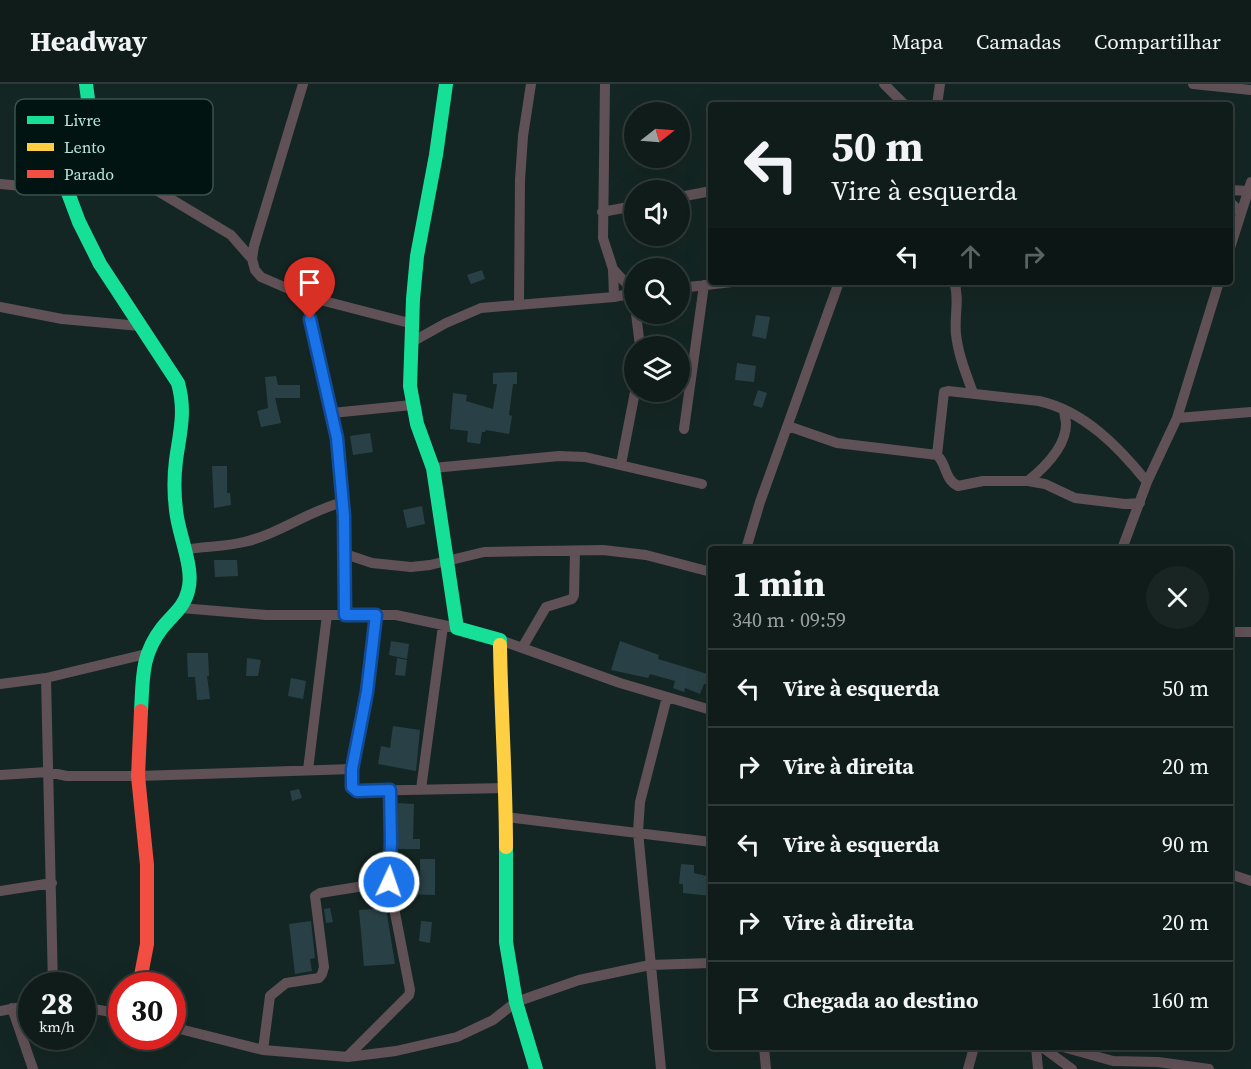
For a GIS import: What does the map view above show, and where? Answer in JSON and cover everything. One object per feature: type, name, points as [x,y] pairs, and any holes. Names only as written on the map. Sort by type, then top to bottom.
[{"type":"street","points":[[86,84],[88,99]]},
{"type":"street","points":[[303,84],[254,246],[252,259],[255,270],[261,277],[305,296],[413,324]]},
{"type":"street","points":[[421,789],[450,627],[448,561],[433,468],[412,405],[411,342],[417,256],[446,84]]},
{"type":"street","points":[[519,303],[520,180],[523,136],[531,84]]},
{"type":"street","points":[[604,84],[603,238],[613,270],[614,297]]},
{"type":"street","points":[[885,84],[902,102]]},
{"type":"street","points":[[937,102],[940,84]]},
{"type":"street","points":[[1193,84],[1251,90]]},
{"type":"street","points":[[0,183],[15,185]]},
{"type":"street","points":[[1233,189],[1250,186],[1233,238]]},
{"type":"street","points":[[690,195],[708,192]]},
{"type":"street","points":[[69,195],[79,222],[100,264],[178,383],[183,399],[175,497],[189,574],[189,590],[181,608],[162,628],[146,654],[138,747],[138,776],[147,865],[147,944],[142,972]]},
{"type":"street","points":[[162,195],[231,235],[252,259]]},
{"type":"street","points":[[1233,205],[1241,213]]},
{"type":"street","points":[[602,212],[624,208]]},
{"type":"street","points":[[613,270],[624,282]]},
{"type":"street","points":[[684,429],[704,285]]},
{"type":"street","points":[[690,287],[708,285]]},
{"type":"street","points":[[747,546],[760,502],[838,285]]},
{"type":"street","points":[[955,285],[957,291],[956,338],[973,393]]},
{"type":"street","points":[[1123,546],[1147,482],[1177,418],[1218,285]]},
{"type":"street","points":[[411,342],[481,308],[624,295]]},
{"type":"street","points":[[305,296],[337,438],[343,502],[345,615]]},
{"type":"street","points":[[0,307],[62,319],[140,326]]},
{"type":"street","points":[[937,455],[944,392],[1039,401],[1064,410],[1095,429],[1118,449],[1147,482]]},
{"type":"street","points":[[621,464],[633,402]]},
{"type":"street","points":[[332,413],[412,405]]},
{"type":"street","points":[[1028,481],[1042,470],[1060,445],[1066,426],[1064,410]]},
{"type":"street","points":[[1177,418],[1251,412]]},
{"type":"street","points":[[788,426],[837,443],[937,455],[941,458],[948,479],[958,486],[983,481],[1028,481],[1045,484],[1075,498],[1125,504],[1140,503]]},
{"type":"street","points":[[433,468],[559,456],[585,457],[702,484]]},
{"type":"street","points":[[184,550],[245,542],[279,529],[319,509],[343,502]]},
{"type":"street","points":[[522,648],[546,607],[572,599],[575,550]]},
{"type":"street","points":[[345,554],[372,563],[411,567],[430,565],[484,552],[603,550],[646,555],[708,571]]},
{"type":"street","points":[[181,608],[266,615],[396,615],[500,640],[620,683],[708,709]]},
{"type":"street","points":[[308,770],[327,615]]},
{"type":"street","points":[[376,615],[367,692],[352,769],[354,790],[506,788]]},
{"type":"street","points":[[1233,632],[1251,632]]},
{"type":"street","points":[[500,640],[501,718],[506,788],[506,942],[516,1002],[536,1069]]},
{"type":"street","points":[[0,684],[46,678],[146,654]]},
{"type":"street","points":[[46,678],[53,972]]},
{"type":"street","points":[[662,1069],[638,832],[640,802],[667,697]]},
{"type":"street","points":[[0,775],[47,772],[67,776],[138,776],[352,769]]},
{"type":"street","points":[[348,1057],[409,995],[410,990],[389,882],[390,790]]},
{"type":"street","points":[[506,817],[708,842]]},
{"type":"street","points":[[1233,875],[1251,881]]},
{"type":"street","points":[[263,1050],[270,996],[286,983],[319,978],[322,974],[324,967],[315,897],[320,893],[389,882]]},
{"type":"street","points":[[0,891],[52,883]]},
{"type":"street","points":[[186,1031],[263,1050],[348,1057],[396,1051],[457,1037],[493,1020],[516,1002],[579,980],[650,965],[708,963]]},
{"type":"street","points":[[0,1011],[18,1007]]},
{"type":"street","points":[[12,1008],[33,1069]]},
{"type":"street","points":[[764,1050],[766,1069]]},
{"type":"street","points":[[968,1069],[973,1050]]},
{"type":"street","points":[[1036,1050],[1038,1069]]},
{"type":"street","points":[[1046,1050],[1072,1069]]},
{"type":"street","points":[[1074,1050],[1113,1061],[1158,1062],[1209,1069]]},
{"type":"building","points":[[482,270],[485,279],[471,284],[467,275]]},
{"type":"building","points":[[756,315],[770,317],[766,339],[752,336]]},
{"type":"building","points":[[737,363],[756,366],[754,382],[735,380]]},
{"type":"building","points":[[517,372],[517,384],[513,384],[509,415],[512,416],[509,434],[486,430],[482,432],[480,444],[467,442],[468,431],[450,429],[453,393],[467,395],[466,401],[493,409],[497,384],[493,384],[493,373]]},
{"type":"building","points":[[276,376],[278,385],[300,385],[300,398],[275,398],[281,423],[261,427],[257,411],[268,408],[265,377]]},
{"type":"building","points":[[758,390],[767,393],[762,408],[753,405]]},
{"type":"building","points":[[370,433],[373,452],[353,455],[350,436]]},
{"type":"building","points":[[212,466],[227,466],[227,493],[230,493],[231,505],[214,508]]},
{"type":"building","points":[[422,506],[425,524],[407,528],[403,510]]},
{"type":"building","points":[[214,560],[237,560],[238,576],[215,577]]},
{"type":"building","points":[[391,641],[409,644],[407,659],[389,655]]},
{"type":"building","points":[[620,641],[659,655],[658,659],[708,674],[708,685],[704,684],[700,694],[685,688],[684,692],[673,688],[675,681],[650,674],[648,678],[611,670]]},
{"type":"building","points":[[187,653],[208,653],[209,676],[207,676],[210,699],[197,700],[195,677],[188,677]]},
{"type":"building","points":[[247,658],[261,660],[258,676],[246,676]]},
{"type":"building","points":[[397,658],[407,660],[405,676],[395,675]]},
{"type":"building","points":[[291,678],[306,681],[303,699],[288,696]]},
{"type":"building","points":[[393,726],[420,730],[416,771],[378,764],[381,746],[390,748]]},
{"type":"building","points":[[299,789],[302,798],[292,801],[290,791]]},
{"type":"building","points":[[398,803],[414,804],[413,839],[420,839],[420,849],[398,849]]},
{"type":"building","points":[[420,859],[435,859],[435,895],[402,894],[402,881],[420,882]]},
{"type":"building","points":[[681,864],[694,865],[694,873],[708,876],[708,896],[683,893],[683,884],[679,884]]},
{"type":"building","points":[[330,908],[333,922],[326,923],[324,909]]},
{"type":"building","points":[[386,908],[395,964],[364,966],[359,910]]},
{"type":"building","points":[[311,921],[315,958],[310,959],[312,971],[295,974],[289,924]]},
{"type":"building","points":[[421,921],[432,922],[430,943],[419,941]]},
{"type":"traffic: fast","points":[[86,84],[88,99]]},
{"type":"traffic: fast","points":[[446,84],[436,155],[417,256],[410,386],[417,424],[433,468],[457,628],[500,640],[500,645]]},
{"type":"traffic: fast","points":[[69,195],[79,222],[100,264],[178,383],[182,403],[182,422],[175,466],[175,504],[188,562],[190,582],[184,602],[162,628],[150,648],[144,667],[141,711]]},
{"type":"traffic: fast","points":[[506,847],[506,942],[516,1002],[536,1069]]},
{"type":"traffic: slow","points":[[500,645],[506,847]]},
{"type":"traffic: jam","points":[[141,711],[138,776],[147,865],[147,944],[142,972]]},
{"type":"route","points":[[310,319],[337,438],[344,516],[345,615],[376,615],[367,692],[352,769],[352,787],[357,791],[390,790],[389,882]]}]
